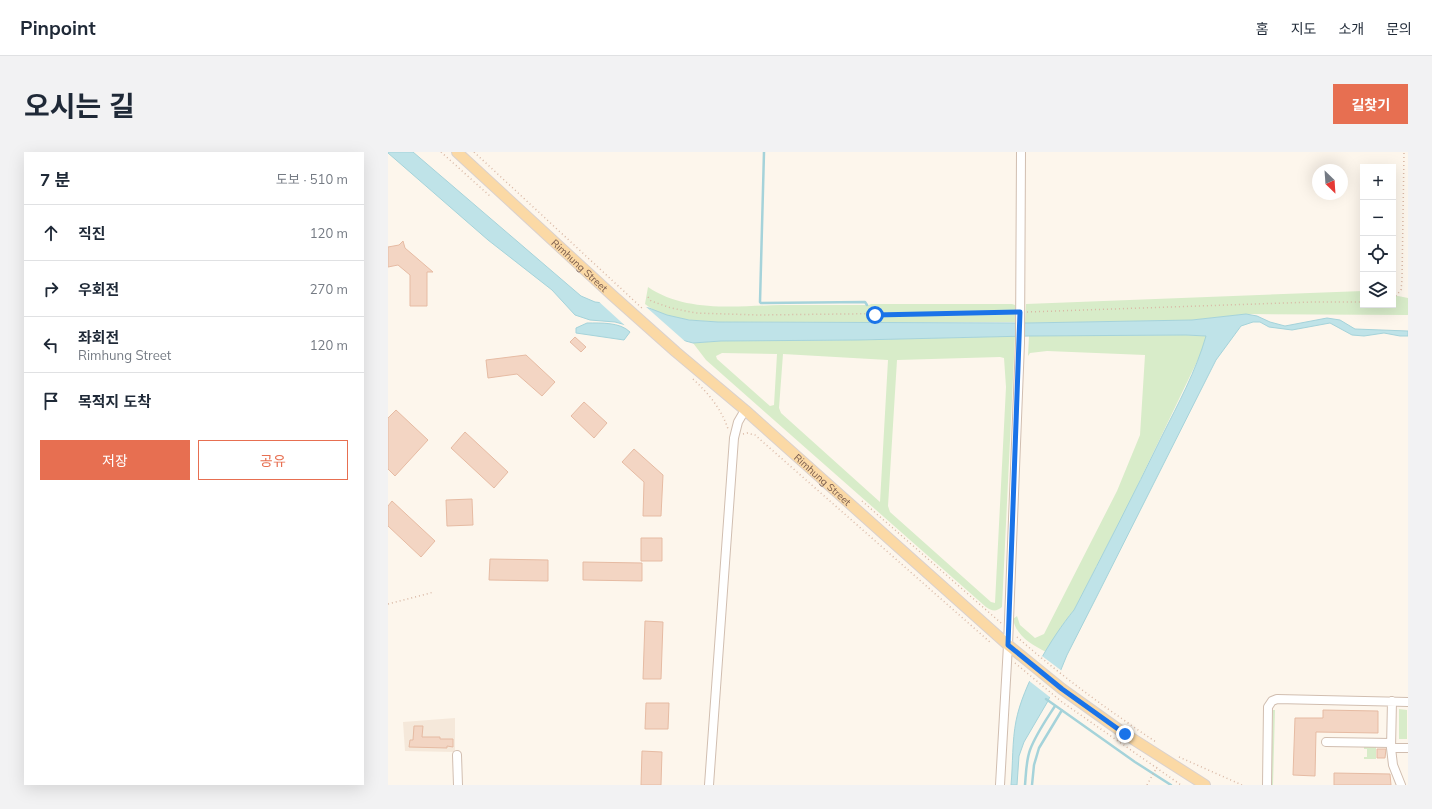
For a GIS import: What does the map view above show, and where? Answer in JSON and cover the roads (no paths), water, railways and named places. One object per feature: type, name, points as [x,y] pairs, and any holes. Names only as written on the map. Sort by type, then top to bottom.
[{"type":"main road","name":"Rimhung Street","points":[[457,152],[612,295],[676,352],[745,410],[1008,645],[1029,669],[1059,693],[1206,785]]},
{"type":"street","points":[[1000,785],[1008,645],[1020,343],[1021,152]]},
{"type":"street","points":[[709,785],[733,445],[738,422],[745,410]]},
{"type":"street","points":[[1267,785],[1268,707],[1272,701],[1277,699],[1408,702]]},
{"type":"street","points":[[1392,701],[1391,745],[1393,765],[1401,785]]},
{"type":"street","points":[[1326,742],[1391,745],[1408,748]]},
{"type":"street","points":[[457,755],[458,785]]},
{"type":"water","points":[[388,152],[413,152],[581,296],[595,302],[649,308],[667,315],[689,320],[718,322],[1027,323],[1192,320],[1246,314],[1257,316],[1270,322],[1285,326],[1327,318],[1340,320],[1355,329],[1408,331],[1408,336],[1384,333],[1364,336],[1352,335],[1330,323],[1292,330],[1269,327],[1260,322],[1253,322],[1241,326],[1216,360],[1067,655],[1048,701],[1024,742],[1019,756],[1017,785],[1011,785],[1016,721],[1031,677],[1047,648],[1074,610],[1119,523],[1186,387],[1206,336],[1029,336],[858,340],[721,341],[693,343],[615,322],[590,320],[575,315],[552,290],[488,240]]},
{"type":"water","points":[[587,323],[604,323],[621,326],[630,332],[624,340],[576,333],[576,328]]},
{"type":"waterway","points":[[764,152],[760,302],[865,302],[867,305]]},
{"type":"waterway","points":[[1046,699],[1135,762],[1171,785]]},
{"type":"waterway","points":[[1025,785],[1027,763],[1032,744],[1055,706]]},
{"type":"waterway","points":[[1032,785],[1034,765],[1039,748],[1062,710]]}]
